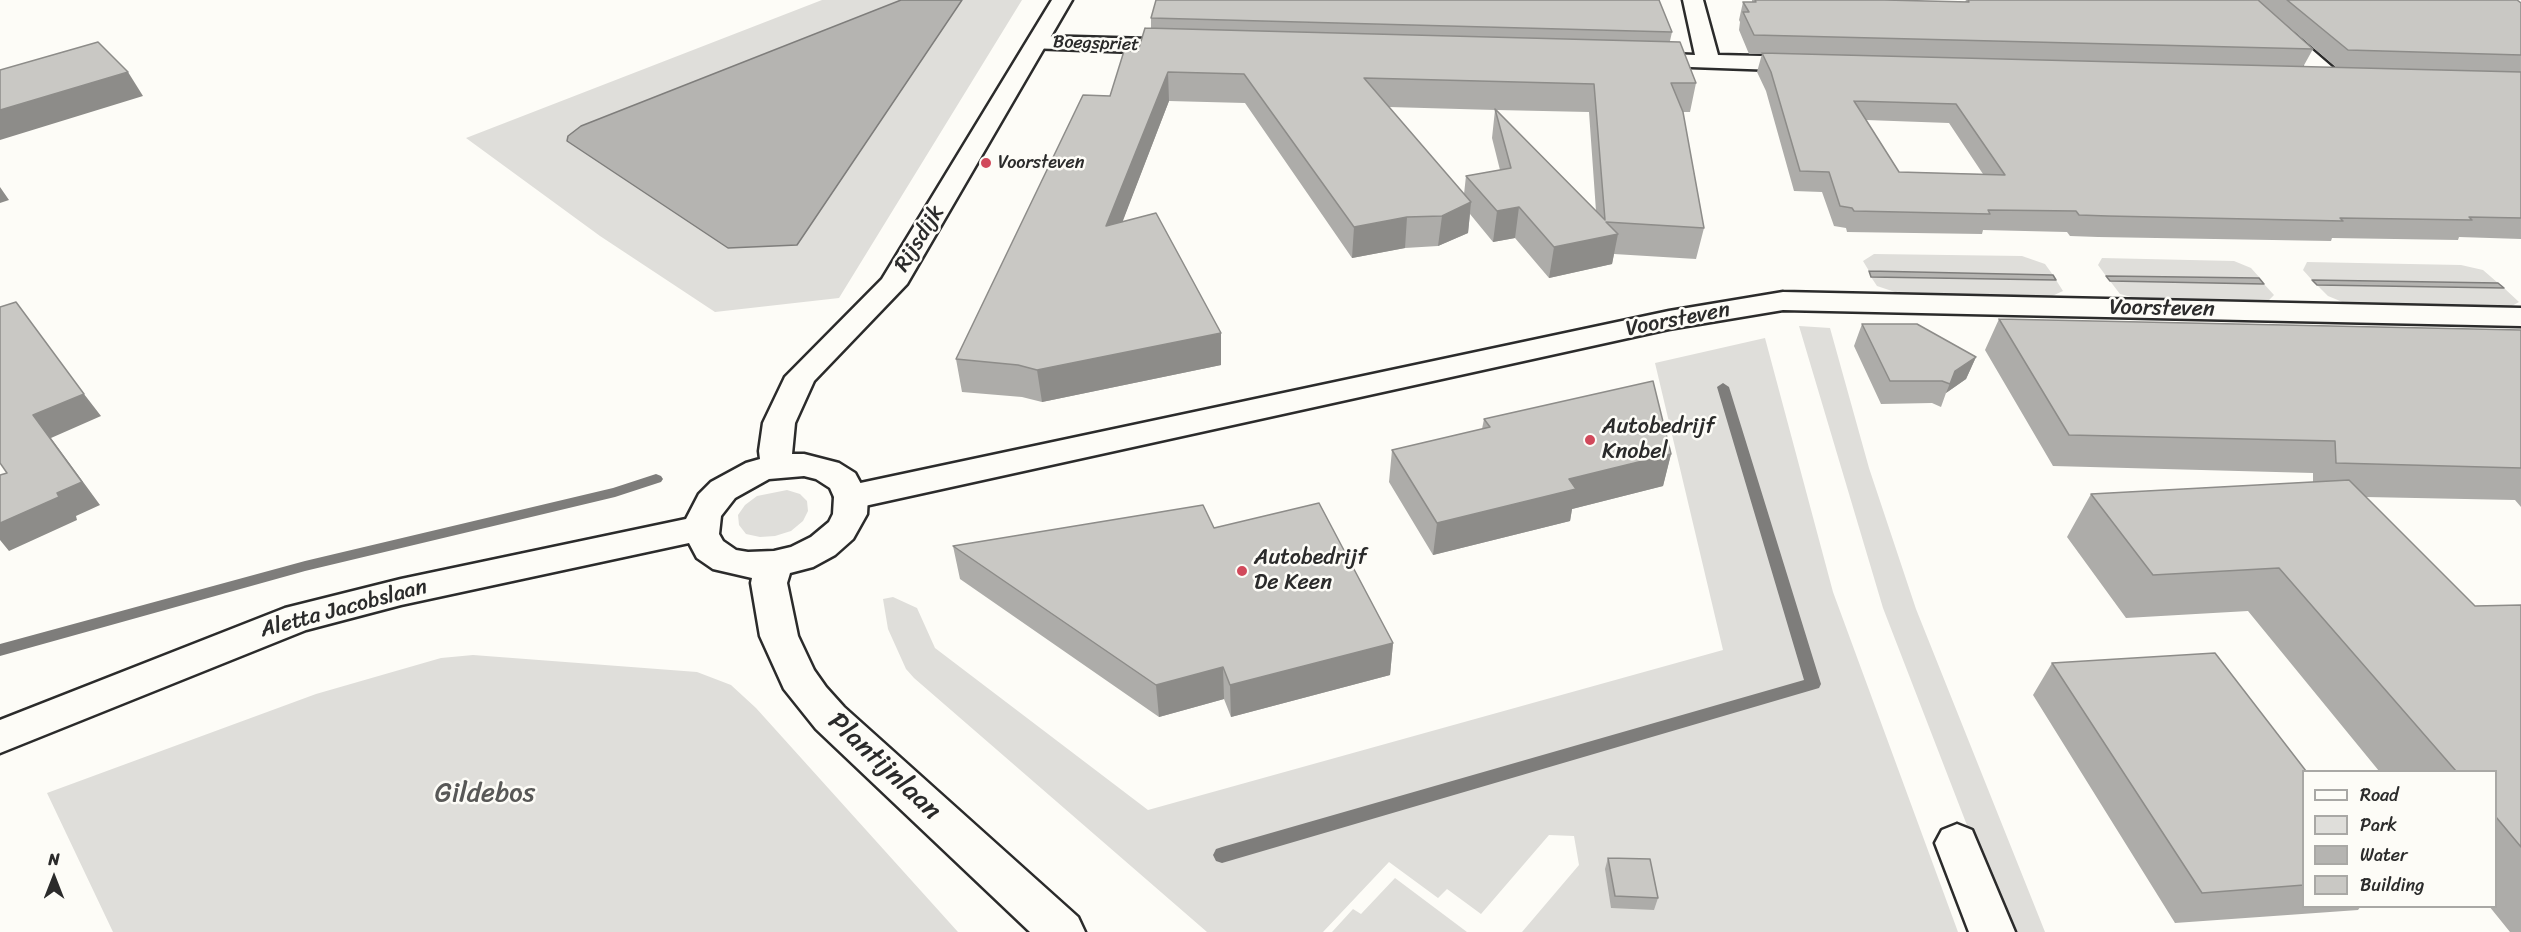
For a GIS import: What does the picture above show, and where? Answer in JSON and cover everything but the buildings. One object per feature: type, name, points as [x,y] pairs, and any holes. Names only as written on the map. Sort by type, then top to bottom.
[{"type":"street","name":"Rijsdijk","points":[[778,466],[775,451],[779,423],[800,377],[893,284],[1062,0]]},
{"type":"street","points":[[1693,0],[1708,62]]},
{"type":"street","points":[[2242,0],[2331,78]]},
{"type":"street","name":"Boegspriet","points":[[1038,43],[1206,48]]},
{"type":"street","points":[[1624,59],[1828,65]]},
{"type":"street","points":[[2295,77],[2355,79]]},
{"type":"street","name":"Voorsteven","points":[[851,497],[1635,327],[1783,301],[2521,317]]},
{"type":"street","points":[[804,465],[827,471],[843,481],[851,497],[850,514],[841,530],[823,546],[800,558],[774,564],[748,565],[726,560],[709,549],[702,534],[704,516],[711,502],[723,490],[739,479],[778,466],[804,465]]},
{"type":"street","name":"Aletta Jacobslaan","points":[[0,736],[192,658],[298,618],[401,592],[702,528]]},
{"type":"street","name":"Plantijnlaan","points":[[774,564],[769,584],[779,636],[798,678],[812,698],[830,718],[1062,932]]},
{"type":"street","points":[[1958,843],[1992,932]]},
{"type":"green space","points":[[822,0],[1022,0],[839,298],[715,312],[600,236],[466,138]]},
{"type":"green space","points":[[1874,254],[2022,256],[2045,264],[2053,275],[1869,271],[1863,261]]},
{"type":"green space","points":[[2102,258],[2234,261],[2251,268],[2260,278],[2106,276],[2098,265]]},
{"type":"green space","points":[[2307,262],[2461,265],[2483,270],[2498,283],[2312,280],[2303,270]]},
{"type":"green space","points":[[1871,277],[2056,280],[2063,291],[2050,297],[1898,293],[1877,286]]},
{"type":"green space","points":[[2110,281],[2264,284],[2274,295],[2268,301],[2135,298],[2120,294]]},
{"type":"green space","points":[[2317,285],[2504,288],[2519,302],[2510,307],[2345,303],[2328,296]]},
{"type":"green space","points":[[1799,326],[1830,328],[1869,468],[1916,609],[2045,932],[2010,932],[1992,890],[1883,608]]},
{"type":"green space","points":[[1765,338],[1833,592],[1958,932],[1522,932],[1579,865],[1574,836],[1549,835],[1481,914],[1447,889],[1438,898],[1389,862],[1323,932],[1207,932],[914,678],[906,669],[888,629],[883,599],[893,597],[917,608],[935,648],[1148,810],[1723,650],[1655,363]]},
{"type":"green space","points":[[787,490],[800,494],[807,501],[808,511],[803,521],[791,531],[775,536],[760,537],[746,534],[739,525],[738,515],[745,505],[757,496]]},
{"type":"green space","name":"Gildebos","points":[[473,655],[697,672],[731,685],[756,708],[958,932],[113,932],[47,793],[316,694],[441,658]]},
{"type":"green space","points":[[1395,878],[1467,932],[1332,932],[1353,909],[1361,914]]},
{"type":"water","points":[[901,0],[962,0],[797,245],[728,248],[567,141],[568,136],[581,126]]},
{"type":"water","points":[[1869,271],[2053,275],[2056,280],[1871,277]]},
{"type":"water","points":[[2106,276],[2259,278],[2264,284],[2110,281]]},
{"type":"water","points":[[2312,280],[2498,283],[2504,288],[2317,285]]},
{"type":"waterway","points":[[1222,855],[1813,684],[1723,387]]},
{"type":"waterway","points":[[0,650],[305,566],[615,492],[656,479]]},
{"type":"place","name":"Voorsteven","points":[[986,163]]},
{"type":"place","name":"Autobedrijf Knobel","points":[[1590,440]]},
{"type":"place","name":"Autobedrijf De Keen","points":[[1242,571]]}]
